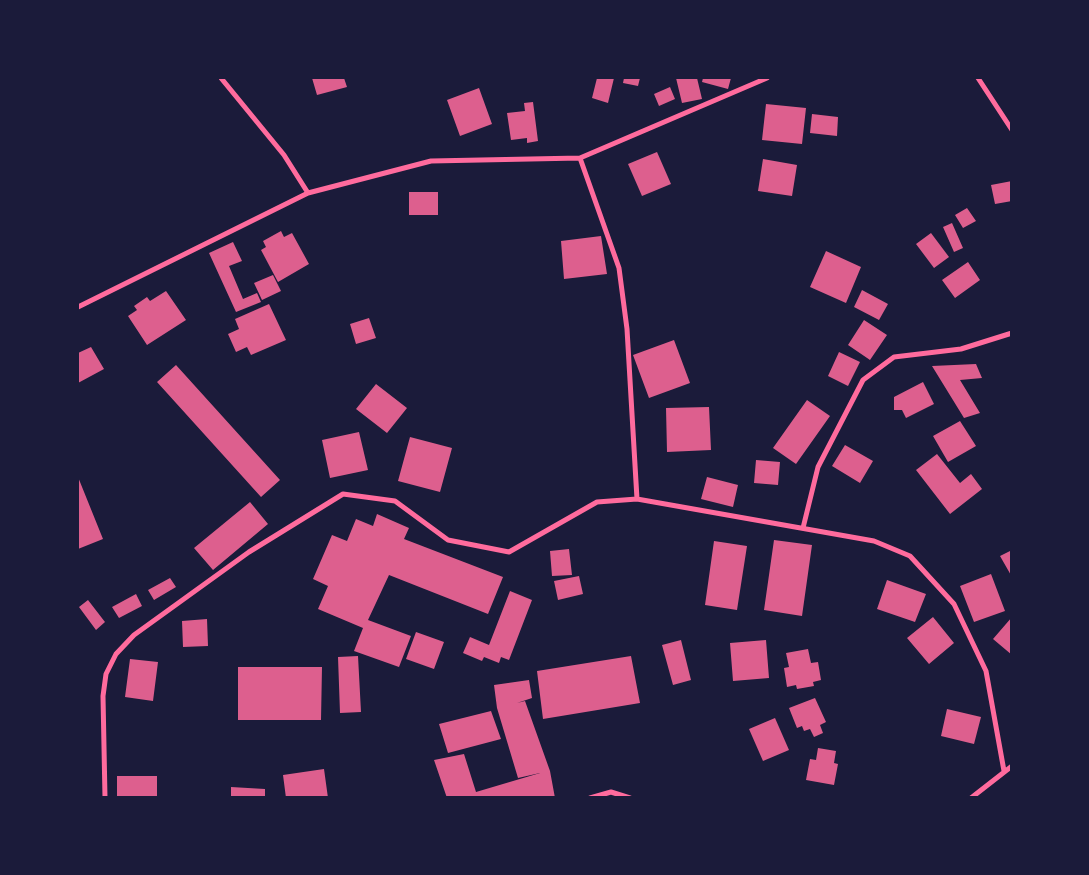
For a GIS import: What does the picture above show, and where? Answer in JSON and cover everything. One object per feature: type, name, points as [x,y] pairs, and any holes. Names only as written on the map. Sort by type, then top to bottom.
[{"type":"street","points":[[221,78],[284,155],[308,193]]},
{"type":"street","points":[[78,307],[308,193],[431,161],[580,158],[767,78]]},
{"type":"street","points":[[978,78],[1011,129]]},
{"type":"street","points":[[580,158],[619,268],[627,329],[637,499]]},
{"type":"street","points":[[803,528],[818,467],[863,380],[894,357],[961,349],[1012,333]]},
{"type":"street","points":[[105,798],[103,696],[106,674],[116,654],[134,635],[249,552],[343,494],[395,501],[448,540],[509,552],[597,502],[637,499],[874,541],[910,556],[954,604],[986,671],[1004,771]]},
{"type":"street","points":[[971,798],[1012,766]]},
{"type":"street","points":[[590,798],[611,792],[630,798]]},
{"type":"building","points":[[312,78],[344,78],[347,87],[317,95]]},
{"type":"building","points":[[597,78],[614,78],[608,103],[592,98]]},
{"type":"building","points":[[624,78],[640,78],[638,86],[623,83]]},
{"type":"building","points":[[676,78],[697,78],[702,99],[682,103]]},
{"type":"building","points":[[703,78],[731,78],[728,89],[702,82]]},
{"type":"building","points":[[670,87],[675,99],[659,106],[654,94]]},
{"type":"building","points":[[479,88],[492,124],[460,136],[447,100]]},
{"type":"building","points":[[533,102],[538,141],[527,143],[527,138],[511,140],[507,113],[525,111],[524,103]]},
{"type":"building","points":[[766,104],[806,108],[802,144],[762,140]]},
{"type":"building","points":[[812,114],[838,117],[837,136],[810,133]]},
{"type":"building","points":[[657,152],[671,184],[642,196],[628,164]]},
{"type":"building","points":[[763,159],[797,165],[792,196],[758,191]]},
{"type":"building","points":[[1012,181],[1012,201],[995,204],[991,185]]},
{"type":"building","points":[[409,192],[438,192],[438,215],[409,215]]},
{"type":"building","points":[[967,208],[976,221],[963,228],[955,215]]},
{"type":"building","points":[[952,223],[963,248],[954,252],[943,227]]},
{"type":"building","points":[[281,231],[284,237],[292,233],[309,264],[278,282],[261,250],[266,247],[263,241]]},
{"type":"building","points":[[931,233],[949,257],[934,268],[916,244]]},
{"type":"building","points":[[601,236],[607,274],[564,279],[561,241]]},
{"type":"building","points":[[233,242],[242,261],[229,266],[243,299],[257,293],[261,302],[236,312],[209,253]]},
{"type":"building","points":[[826,251],[861,267],[846,303],[810,287]]},
{"type":"building","points":[[968,262],[980,280],[955,298],[942,280]]},
{"type":"building","points":[[273,275],[281,291],[262,300],[254,283]]},
{"type":"building","points":[[862,290],[888,304],[879,320],[854,307]]},
{"type":"building","points":[[166,291],[186,320],[147,345],[128,316],[137,310],[134,306],[147,297],[150,301]]},
{"type":"building","points":[[269,304],[286,340],[251,355],[247,347],[236,352],[228,334],[239,329],[235,319]]},
{"type":"building","points":[[369,318],[376,338],[356,344],[350,324]]},
{"type":"building","points":[[864,320],[887,335],[870,360],[848,345]]},
{"type":"building","points":[[674,340],[690,383],[649,398],[633,355]]},
{"type":"building","points":[[91,347],[104,369],[78,383],[78,353]]},
{"type":"building","points":[[839,352],[860,362],[848,386],[828,376]]},
{"type":"building","points":[[976,364],[982,378],[960,380],[980,413],[964,418],[932,366]]},
{"type":"building","points":[[176,365],[280,480],[261,497],[157,382]]},
{"type":"building","points":[[923,382],[934,404],[906,418],[902,410],[894,410],[894,397]]},
{"type":"building","points":[[376,384],[407,408],[387,433],[356,409]]},
{"type":"building","points":[[807,400],[830,416],[796,464],[773,448]]},
{"type":"building","points":[[709,407],[711,450],[667,452],[666,408]]},
{"type":"building","points":[[960,421],[976,446],[948,462],[933,436]]},
{"type":"building","points":[[359,432],[368,470],[330,478],[322,440]]},
{"type":"building","points":[[410,437],[452,448],[440,492],[398,481]]},
{"type":"building","points":[[845,445],[873,461],[860,483],[832,466]]},
{"type":"building","points":[[937,454],[960,483],[971,474],[982,489],[950,514],[916,470]]},
{"type":"building","points":[[756,460],[780,462],[778,485],[754,483]]},
{"type":"building","points":[[78,477],[103,539],[78,549]]},
{"type":"building","points":[[707,477],[738,485],[733,507],[701,499]]},
{"type":"building","points":[[250,502],[268,524],[213,570],[194,548]]},
{"type":"building","points":[[377,514],[409,528],[404,539],[503,577],[488,614],[389,575],[368,620],[411,636],[399,667],[354,651],[363,628],[318,609],[328,586],[313,579],[332,535],[347,541],[356,519],[373,526]]},
{"type":"building","points":[[774,540],[812,545],[802,616],[764,610]]},
{"type":"building","points":[[714,541],[747,546],[737,610],[705,605]]},
{"type":"building","points":[[569,549],[572,575],[552,576],[550,551]]},
{"type":"building","points":[[1012,550],[1012,577],[1000,556]]},
{"type":"building","points":[[991,574],[1005,611],[974,622],[960,586]]},
{"type":"building","points":[[579,576],[583,594],[558,600],[554,581]]},
{"type":"building","points":[[170,578],[176,587],[154,600],[148,590]]},
{"type":"building","points":[[887,580],[926,594],[915,622],[877,609]]},
{"type":"building","points":[[510,591],[532,600],[509,660],[501,657],[499,663],[484,657],[482,661],[463,653],[470,637],[489,645]]},
{"type":"building","points":[[136,594],[142,606],[119,618],[112,607]]},
{"type":"building","points":[[88,600],[105,622],[96,630],[79,607]]},
{"type":"building","points":[[933,617],[954,643],[929,664],[907,638]]},
{"type":"building","points":[[1012,617],[1012,655],[993,639]]},
{"type":"building","points":[[207,619],[208,646],[183,647],[182,621]]},
{"type":"building","points":[[416,632],[444,642],[434,669],[406,659]]},
{"type":"building","points":[[681,640],[691,680],[673,685],[662,645]]},
{"type":"building","points":[[766,640],[769,678],[733,681],[730,643]]},
{"type":"building","points":[[808,649],[811,663],[818,662],[821,680],[813,682],[814,686],[797,689],[796,685],[787,687],[784,668],[789,667],[786,653]]},
{"type":"building","points":[[358,656],[361,712],[340,713],[338,657]]},
{"type":"building","points":[[631,656],[640,703],[543,719],[537,671]]},
{"type":"building","points":[[130,659],[158,662],[153,701],[125,697]]},
{"type":"building","points":[[238,667],[322,667],[321,720],[238,720]]},
{"type":"building","points":[[529,680],[532,698],[517,703],[525,701],[550,771],[555,798],[447,798],[434,760],[464,754],[476,792],[540,773],[518,778],[497,708],[494,685]]},
{"type":"building","points":[[815,698],[826,722],[820,725],[823,733],[814,737],[810,729],[804,731],[802,726],[797,728],[789,708]]},
{"type":"building","points":[[947,709],[981,717],[974,744],[941,736]]},
{"type":"building","points":[[491,711],[501,739],[448,753],[439,724]]},
{"type":"building","points":[[775,718],[789,750],[763,761],[749,729]]},
{"type":"building","points":[[818,748],[836,751],[834,763],[838,764],[834,785],[806,780],[810,759],[816,760]]},
{"type":"building","points":[[324,769],[328,798],[286,798],[283,775]]},
{"type":"building","points":[[117,776],[157,776],[157,798],[117,798]]},
{"type":"building","points":[[231,787],[265,789],[265,798],[231,798]]}]
